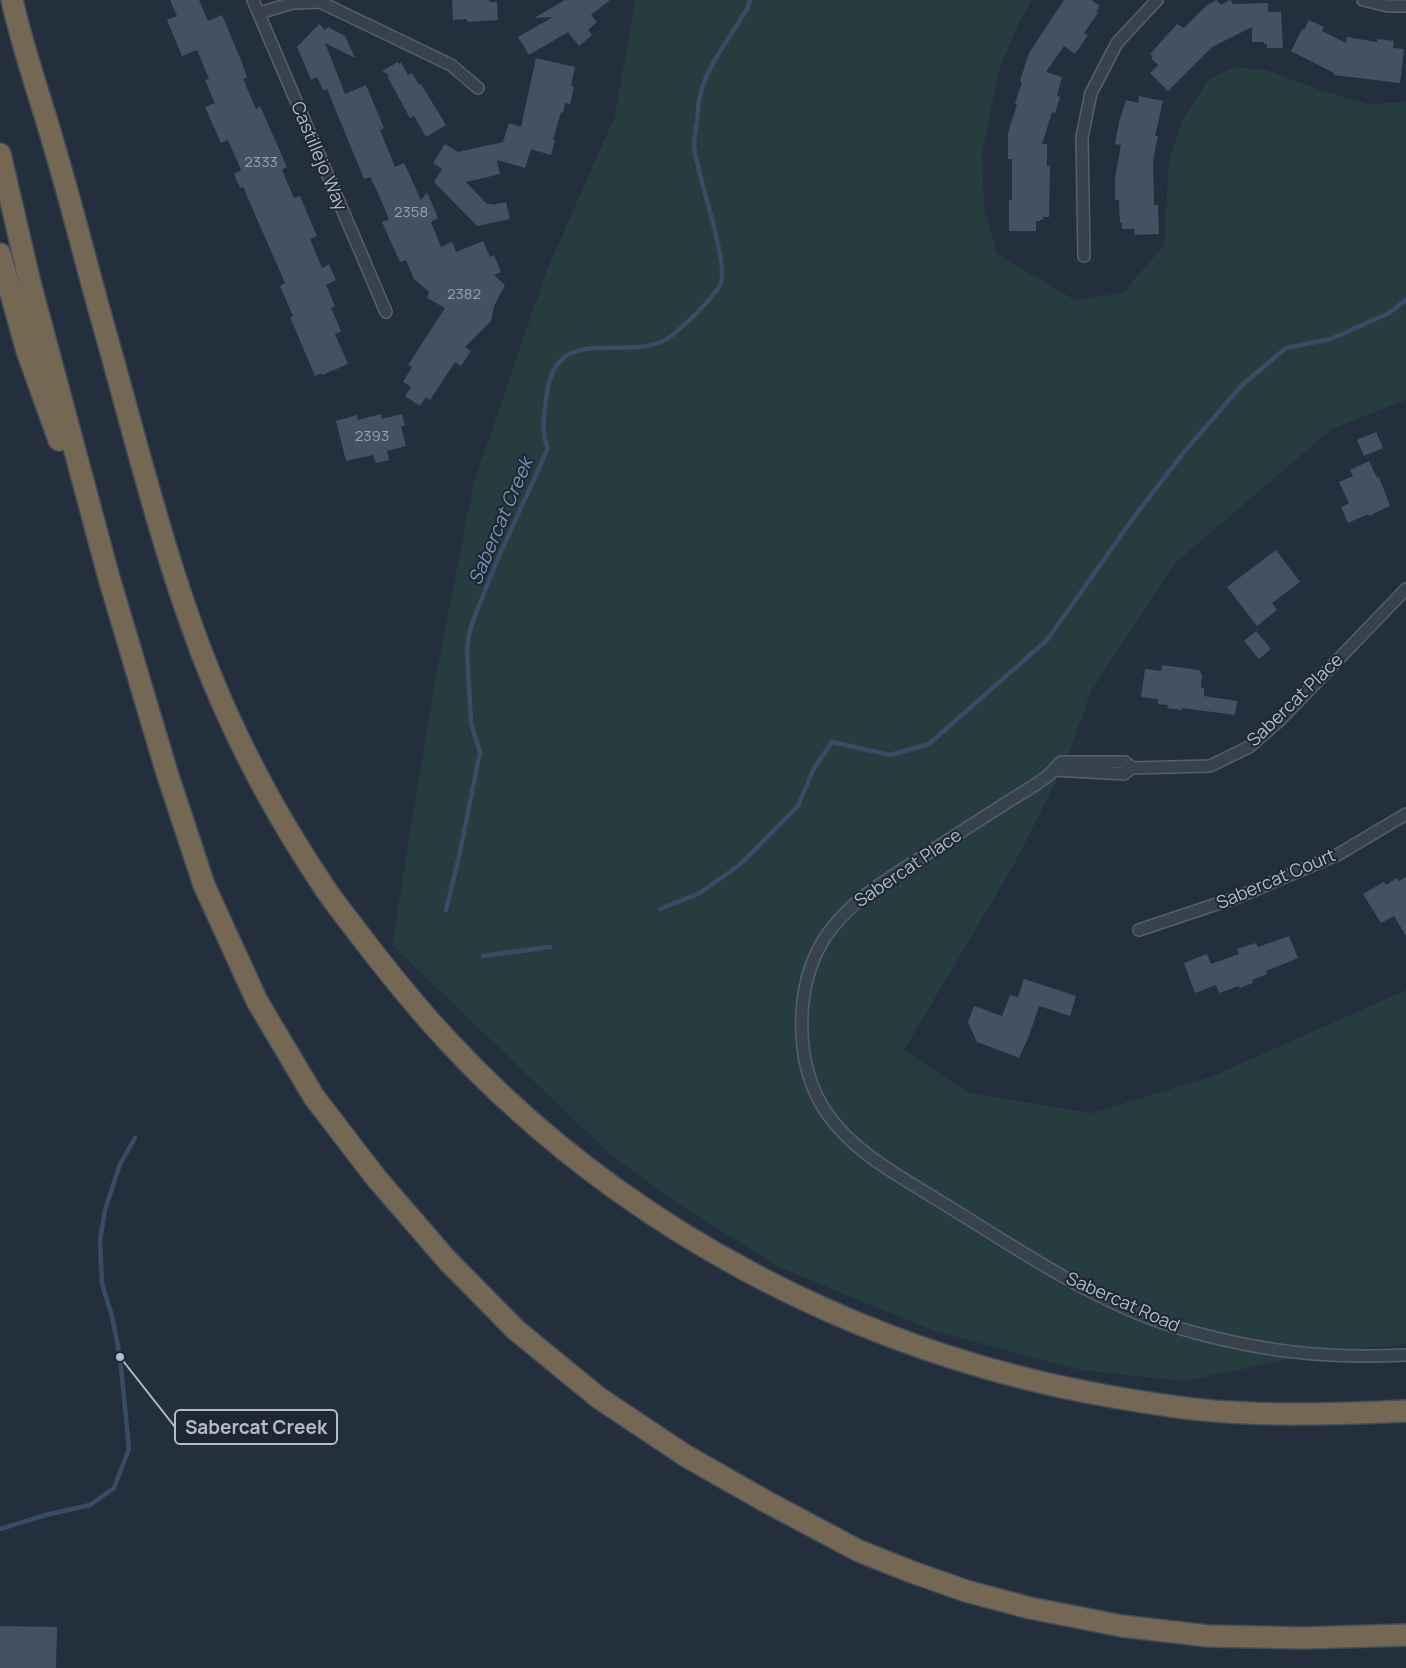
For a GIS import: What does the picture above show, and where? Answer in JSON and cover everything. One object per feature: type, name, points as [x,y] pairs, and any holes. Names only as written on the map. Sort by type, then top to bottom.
[{"type":"highway","points":[[12,0],[165,542],[194,630],[230,720],[274,804],[324,887],[384,966],[447,1040],[512,1104],[578,1160],[639,1205],[702,1246],[769,1282],[838,1316],[909,1344],[983,1368],[1060,1388],[1144,1403],[1224,1412],[1310,1416],[1406,1411]]},
{"type":"highway","points":[[0,154],[30,283],[110,578],[167,773],[204,885],[257,1001],[314,1097],[377,1179],[447,1260],[516,1330],[591,1392],[686,1456],[859,1551],[966,1591],[1030,1608],[1122,1626],[1208,1636],[1311,1638],[1406,1636]]},
{"type":"highway","points":[[0,254],[27,350],[110,578]]},
{"type":"street","name":"Castillejo Way","points":[[253,0],[386,312]]},
{"type":"street","points":[[1084,256],[1082,137],[1091,93],[1117,43],[1157,0]]},
{"type":"street","points":[[1363,0],[1388,6],[1406,6]]},
{"type":"street","points":[[259,13],[293,2],[320,2],[451,65],[478,88]]},
{"type":"street","name":"Sabercat Place","points":[[870,1157],[846,1136],[825,1110],[811,1082],[802,1045],[802,1009],[809,972],[824,940],[849,909],[881,883],[1035,785],[1058,766],[1124,774],[1132,768],[1210,766],[1249,748],[1281,719],[1406,589]]},
{"type":"street","name":"Sabercat Court","points":[[1139,930],[1238,897],[1330,858],[1406,814]]},
{"type":"street","name":"Sabercat Road","points":[[870,1157],[1027,1256],[1076,1284],[1128,1309],[1177,1327],[1239,1344],[1291,1353],[1346,1357],[1406,1355]]},
{"type":"green space","points":[[635,0],[1032,0],[1018,25],[999,70],[982,155],[984,206],[997,254],[1075,300],[1123,293],[1164,245],[1169,160],[1184,118],[1208,80],[1234,67],[1266,70],[1322,91],[1368,104],[1406,102],[1406,400],[1332,429],[1175,563],[1090,693],[1067,760],[1012,868],[904,1050],[969,1093],[1092,1113],[1213,1076],[1406,990],[1406,1344],[1320,1353],[1184,1381],[1080,1370],[934,1331],[781,1268],[685,1208],[613,1157],[392,945],[435,680],[474,482],[547,270],[615,116]]},
{"type":"building","points":[[170,0],[199,0],[208,21],[222,15],[247,77],[243,79],[256,109],[260,106],[287,167],[282,170],[294,198],[300,196],[317,236],[310,239],[322,268],[329,264],[336,280],[326,285],[335,306],[331,308],[341,331],[335,334],[348,364],[315,376],[290,317],[293,316],[280,286],[285,283],[243,187],[240,188],[234,174],[241,170],[228,140],[221,143],[205,107],[215,103],[205,80],[209,79],[197,50],[182,56],[167,20],[177,16]]},
{"type":"building","points":[[452,0],[489,0],[490,2],[497,2],[498,20],[467,22],[467,19],[453,20]]},
{"type":"building","points":[[565,0],[610,0],[591,15],[597,22],[588,30],[592,35],[579,46],[568,32],[529,55],[518,37],[553,17],[534,18]]},
{"type":"building","points":[[1064,0],[1091,0],[1100,6],[1096,12],[1098,13],[1084,33],[1088,35],[1075,54],[1064,46],[1046,72],[1062,77],[1057,96],[1060,97],[1055,113],[1052,112],[1042,144],[1047,144],[1047,166],[1050,166],[1049,217],[1043,217],[1043,220],[1036,221],[1036,231],[1009,231],[1009,200],[1012,200],[1012,159],[1008,159],[1008,133],[1017,104],[1015,104],[1022,82],[1020,81],[1029,53]]},
{"type":"building","points":[[1216,0],[1221,5],[1230,0],[1233,4],[1268,3],[1268,12],[1281,12],[1283,48],[1267,48],[1267,44],[1264,44],[1264,42],[1252,42],[1252,27],[1212,47],[1168,91],[1150,73],[1158,65],[1151,58],[1153,56],[1150,54],[1177,24],[1184,28],[1206,6]]},
{"type":"building","points":[[1309,20],[1324,27],[1322,31],[1346,43],[1347,37],[1377,42],[1377,39],[1394,41],[1393,48],[1404,49],[1400,83],[1334,75],[1334,73],[1291,51],[1302,29],[1304,30]]},
{"type":"building","points":[[319,24],[325,30],[328,27],[345,36],[355,58],[325,43],[345,94],[366,85],[384,128],[380,130],[395,167],[404,163],[421,200],[427,192],[438,218],[431,222],[441,247],[452,242],[456,252],[483,241],[490,257],[494,255],[501,272],[494,275],[505,285],[494,306],[491,321],[465,347],[471,351],[461,366],[455,362],[430,400],[426,397],[420,406],[405,396],[411,387],[403,382],[412,367],[408,365],[445,308],[427,298],[429,292],[414,279],[406,260],[400,262],[382,222],[389,219],[377,191],[370,177],[364,179],[327,89],[323,90],[317,77],[311,80],[297,47]]},
{"type":"building","points":[[536,58],[575,67],[571,86],[574,87],[570,104],[565,103],[563,113],[561,112],[551,155],[531,149],[525,168],[497,160],[500,174],[466,182],[487,204],[492,205],[506,202],[510,219],[477,226],[434,182],[442,169],[433,163],[445,144],[458,152],[503,142],[509,123],[521,127]]},
{"type":"building","points":[[398,62],[399,64],[401,62],[408,75],[412,73],[419,85],[421,84],[446,125],[426,137],[414,116],[410,118],[387,76],[389,75],[382,71]]},
{"type":"building","points":[[1139,96],[1163,101],[1155,136],[1158,136],[1153,160],[1154,205],[1158,205],[1159,234],[1135,235],[1134,229],[1122,229],[1119,200],[1115,200],[1115,178],[1121,145],[1115,144],[1119,122],[1126,100],[1138,103]]},
{"type":"building","points":[[381,414],[382,419],[402,414],[405,426],[401,426],[406,446],[387,451],[389,460],[376,463],[373,455],[346,461],[336,421],[357,415],[358,420]]},
{"type":"building","points":[[1376,432],[1383,448],[1364,456],[1357,440]]},
{"type":"building","points":[[1369,461],[1377,478],[1379,477],[1390,506],[1348,523],[1341,507],[1349,503],[1339,482],[1353,476],[1350,470]]},
{"type":"building","points":[[1276,550],[1300,582],[1272,603],[1277,610],[1257,626],[1227,587]]},
{"type":"building","points":[[1256,631],[1271,649],[1259,659],[1244,641]]},
{"type":"building","points":[[1162,665],[1199,670],[1202,675],[1201,688],[1204,688],[1204,696],[1237,701],[1235,715],[1182,708],[1182,710],[1167,708],[1168,705],[1158,704],[1158,699],[1141,697],[1145,669],[1161,671]]},
{"type":"building","points":[[1406,877],[1406,936],[1394,916],[1381,923],[1363,894],[1384,882],[1386,885],[1397,878],[1399,881]]},
{"type":"building","points":[[1289,936],[1298,958],[1266,971],[1267,974],[1252,980],[1253,983],[1240,988],[1239,986],[1219,993],[1216,985],[1195,993],[1184,963],[1207,954],[1211,964],[1239,954],[1237,949],[1256,943],[1258,947]]},
{"type":"building","points":[[1024,979],[1076,996],[1070,1016],[1039,1006],[1019,1058],[977,1042],[968,1022],[974,1006],[1002,1016],[1010,995],[1018,997]]},
{"type":"building","points":[[0,1626],[57,1627],[56,1668],[0,1668]]},
{"type":"waterway","name":"Sabercat Creek","points":[[446,910],[480,752],[471,723],[467,651],[469,634],[496,563],[548,448],[544,437],[544,425],[546,400],[551,376],[561,361],[574,352],[589,348],[625,348],[661,342],[675,333],[693,316],[710,299],[720,285],[722,275],[721,259],[696,157],[694,139],[699,99],[704,82],[715,60],[747,9],[750,0]]},
{"type":"waterway","points":[[660,909],[700,893],[742,863],[798,806],[814,768],[832,742],[890,755],[929,744],[1047,640],[1137,513],[1185,451],[1242,385],[1286,348],[1331,339],[1389,313],[1406,300]]},
{"type":"waterway","points":[[483,956],[550,947]]},
{"type":"waterway","name":"Sabercat Creek","points":[[0,1529],[46,1515],[90,1505],[114,1488],[129,1449],[120,1357],[112,1316],[102,1284],[100,1240],[105,1210],[120,1164],[135,1138]]},
{"type":"place","name":"Sabercat Creek","points":[[120,1357]]}]
